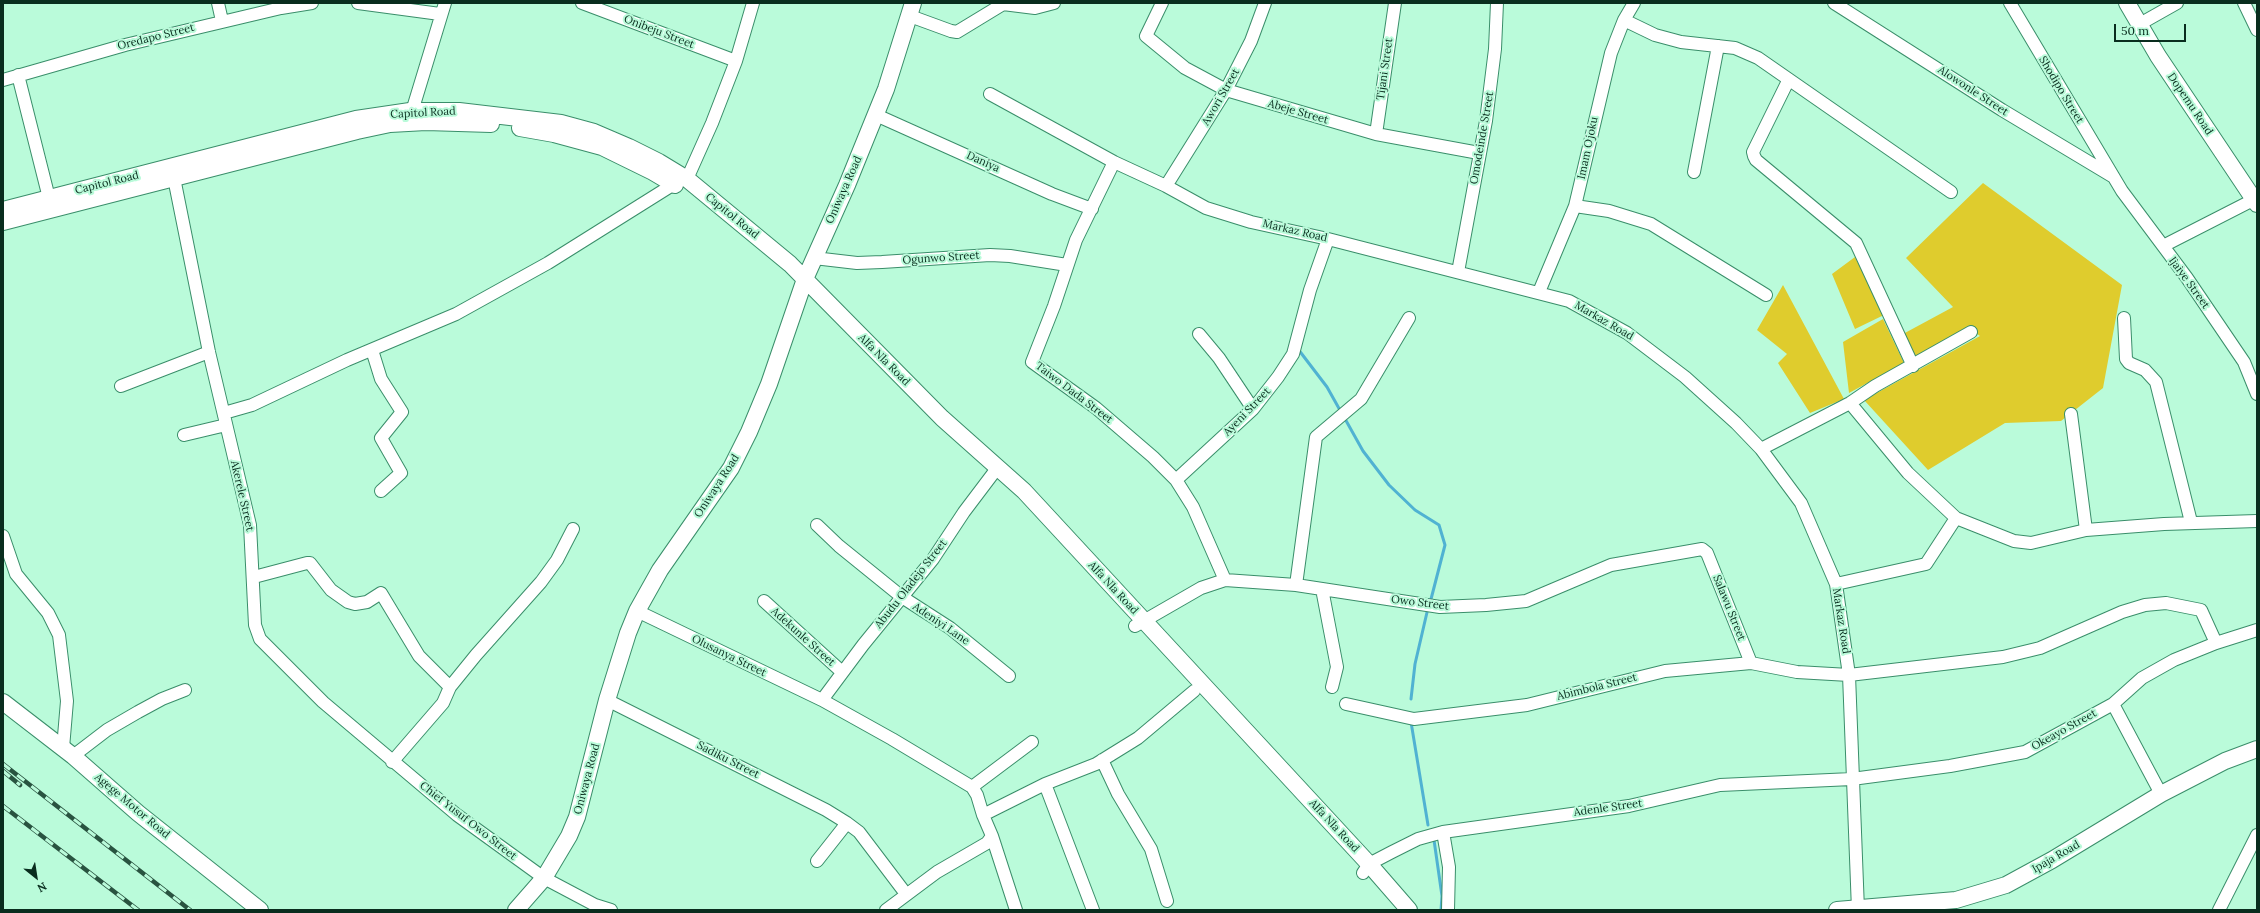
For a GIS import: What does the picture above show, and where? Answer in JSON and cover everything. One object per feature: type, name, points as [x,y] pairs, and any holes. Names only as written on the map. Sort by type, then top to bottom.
[{"type":"main road","name":"Dopemu Road","points":[[2126,3],[2138,25],[2256,200]]},
{"type":"main road","name":"Oniwaya Road","points":[[516,910],[544,878],[569,836],[577,817],[607,700],[626,639],[637,611],[660,570],[731,468],[749,432],[769,384],[803,285],[876,115],[912,10]]},
{"type":"main road","name":"Capitol Road","points":[[3,222],[50,204],[356,120],[410,117],[460,111],[561,123],[594,132],[659,162],[680,182],[763,241],[803,285]]},
{"type":"main road","name":"Capitol Road","points":[[3,210],[50,204],[174,178],[357,131],[390,124],[410,117]]},
{"type":"main road","name":"Alfa Nla Road","points":[[803,285],[995,471],[1139,623],[1366,868]]},
{"type":"main road","name":"Alfa Nla Road","points":[[1139,623],[1194,691],[1405,909]]},
{"type":"main road","name":"Agege Motor Road","points":[[3,702],[68,752],[144,817],[260,910]]},
{"type":"main road","name":"Ipaja Road","points":[[1837,910],[1956,900],[2007,888],[2161,794],[2225,761],[2257,749]]},
{"type":"main road","name":"Ipaja Road","points":[[1946,910],[2056,869],[2221,774],[2257,760]]},
{"type":"street","points":[[218,3],[222,21]]},
{"type":"street","name":"Oredapo Street","points":[[3,80],[125,45],[222,21],[312,3]]},
{"type":"street","points":[[358,3],[442,8],[410,117]]},
{"type":"street","name":"Onibeju Street","points":[[582,3],[736,61]]},
{"type":"street","points":[[224,413],[252,405],[372,350],[421,330],[491,296],[555,259],[680,182],[712,123],[736,61],[753,3]]},
{"type":"street","points":[[912,10],[951,31],[957,32],[1003,4],[1035,8],[1054,3]]},
{"type":"street","name":"Abeje Street","points":[[1162,3],[1146,36],[1185,68],[1226,90],[1376,134],[1479,153]]},
{"type":"street","name":"Awori Street","points":[[1166,186],[1226,90],[1252,41],[1265,3]]},
{"type":"street","name":"Tijani Street","points":[[1376,134],[1395,3]]},
{"type":"street","name":"Omodeinde Street","points":[[1458,272],[1491,87],[1497,3]]},
{"type":"street","name":"Imam Ojoku","points":[[1539,292],[1575,206],[1602,86],[1611,53],[1624,20],[1634,3]]},
{"type":"street","name":"Alowonle Street","points":[[1834,3],[2002,110],[2113,176]]},
{"type":"street","name":"Shodipo Street","points":[[2010,3],[2113,176]]},
{"type":"street","points":[[2138,25],[2177,3]]},
{"type":"street","points":[[2244,3],[2257,30]]},
{"type":"street","points":[[1624,20],[1655,35],[1681,42],[1735,48],[1758,58],[1788,81],[1951,192]]},
{"type":"street","points":[[1694,172],[1718,46]]},
{"type":"street","points":[[18,76],[50,204]]},
{"type":"street","points":[[1788,81],[1753,152],[1754,156],[1756,160],[1856,243],[1913,366]]},
{"type":"street","name":"Markaz Road","points":[[990,94],[1114,162],[1166,186],[1206,208],[1228,216],[1328,239],[1539,292],[1569,301],[1627,332],[1685,377],[1736,423],[1761,449],[1801,503],[1836,584],[1849,675],[1858,909]]},
{"type":"street","name":"Daniya","points":[[876,115],[1052,194],[1092,209]]},
{"type":"street","name":"Taiwo Dada Street","points":[[1114,162],[1076,240],[1032,362],[1096,408],[1153,457],[1176,480],[1192,507],[1225,580]]},
{"type":"street","name":"Ijaiye Street","points":[[2113,176],[2191,284],[2244,362],[2257,394]]},
{"type":"street","name":"Akerele Street","points":[[174,178],[209,352],[250,525],[256,625],[260,639],[323,702],[392,762]]},
{"type":"street","points":[[2163,246],[2256,200]]},
{"type":"street","points":[[1575,206],[1609,211],[1650,224],[1766,295]]},
{"type":"street","name":"Ayeni Street","points":[[1176,480],[1253,409],[1270,389],[1293,354],[1310,290],[1328,239]]},
{"type":"street","name":"Ogunwo Street","points":[[814,258],[857,263],[990,255],[1010,256],[1067,265]]},
{"type":"street","points":[[1296,584],[1316,437],[1320,432],[1339,419],[1361,399],[1409,318]]},
{"type":"street","points":[[2124,318],[2126,359],[2145,370],[2156,382],[2191,522]]},
{"type":"street","points":[[1761,449],[1850,403],[1875,386],[1971,332]]},
{"type":"street","points":[[1199,334],[1219,358],[1253,409]]},
{"type":"street","points":[[372,350],[381,379],[402,412],[381,438],[401,473],[381,491]]},
{"type":"street","points":[[121,386],[209,352]]},
{"type":"street","points":[[1850,403],[1908,473],[1956,518],[2014,541],[2031,543],[2086,530],[2191,522],[2209,524],[2257,522]]},
{"type":"street","points":[[2071,414],[2086,530]]},
{"type":"street","points":[[184,436],[226,425]]},
{"type":"street","name":"Abudu Oladejo Street","points":[[822,700],[842,672],[933,559],[964,512],[995,471]]},
{"type":"street","points":[[1836,584],[1926,564],[1956,518]]},
{"type":"street","name":"Adeniyi Lane","points":[[818,525],[839,546],[902,597],[950,628],[1010,676]]},
{"type":"street","points":[[392,762],[443,703],[450,688],[541,582],[557,560],[573,530]]},
{"type":"street","points":[[3,536],[16,574],[48,613],[59,635],[68,701],[68,752],[162,699],[185,690]]},
{"type":"street","name":"Owo Street","points":[[1139,623],[1201,588],[1225,580],[1296,584],[1440,607],[1526,601],[1611,565],[1695,549],[1702,549],[1707,553]]},
{"type":"street","name":"Salawu Street","points":[[1707,553],[1751,663]]},
{"type":"street","points":[[254,577],[307,562],[310,563],[331,590],[348,602],[355,604],[367,602],[381,593],[419,656],[450,688]]},
{"type":"street","points":[[1322,589],[1337,667],[1332,687]]},
{"type":"street","name":"Adekunle Street","points":[[764,601],[842,672]]},
{"type":"street","name":"Abimbola Street","points":[[1346,704],[1414,719],[1527,705],[1665,671],[1751,663],[1797,672],[1849,675],[2003,657],[2040,648],[2122,612],[2145,605],[2166,603],[2201,610],[2216,643]]},
{"type":"street","name":"Olusanya Street","points":[[637,611],[822,700],[892,739],[972,787]]},
{"type":"street","name":"Okeayo Street","points":[[1852,779],[1950,766],[2025,752],[2113,704],[2142,678],[2174,660],[2216,643],[2257,630]]},
{"type":"street","points":[[983,814],[1046,784],[1102,760],[1138,738],[1194,691]]},
{"type":"street","name":"Sadiku Street","points":[[607,700],[826,810],[847,823],[859,832],[906,894]]},
{"type":"street","points":[[2113,704],[2161,794]]},
{"type":"street","points":[[1016,910],[992,836],[983,814],[978,795],[972,787],[1032,742]]},
{"type":"street","points":[[1102,760],[1118,794],[1152,849],[1167,901]]},
{"type":"street","name":"Chief Yusuf Owo Street","points":[[392,762],[457,815],[544,878],[595,905],[611,910]]},
{"type":"street","name":"Adenle Street","points":[[1366,868],[1418,839],[1443,832],[1629,806],[1720,785],[1852,779]]},
{"type":"street","points":[[1046,784],[1093,910]]},
{"type":"street","points":[[817,861],[847,823]]},
{"type":"street","points":[[1443,832],[1449,867],[1448,910]]},
{"type":"street","points":[[2220,910],[2257,835]]},
{"type":"street","points":[[886,910],[937,872],[987,843],[992,836]]},
{"type":"shaded area","points":[[1983,183],[2122,285],[2103,388],[2061,421],[2005,423],[1928,470],[1864,400],[1980,336],[1969,328],[1914,359],[1903,334],[1953,307],[1906,258]]},
{"type":"shaded area","points":[[1855,257],[1884,315],[1855,329],[1832,274]]},
{"type":"shaded area","points":[[1783,285],[1844,399],[1810,413],[1778,363],[1787,354],[1757,330]]},
{"type":"shaded area","points":[[1883,319],[1904,363],[1849,393],[1843,342]]},
{"type":"waterway","points":[[1298,349],[1327,387],[1341,412]]},
{"type":"waterway","points":[[1344,417],[1363,451],[1389,485],[1415,510],[1439,525],[1445,545],[1430,603]]},
{"type":"waterway","points":[[1411,699],[1415,664],[1428,608]]},
{"type":"waterway","points":[[1411,722],[1428,825]]},
{"type":"waterway","points":[[1434,840],[1442,896],[1441,910]]},
{"type":"railway","points":[[3,764],[190,910]]},
{"type":"railway","points":[[3,771],[20,785]]},
{"type":"railway","points":[[3,806],[138,910]]}]
